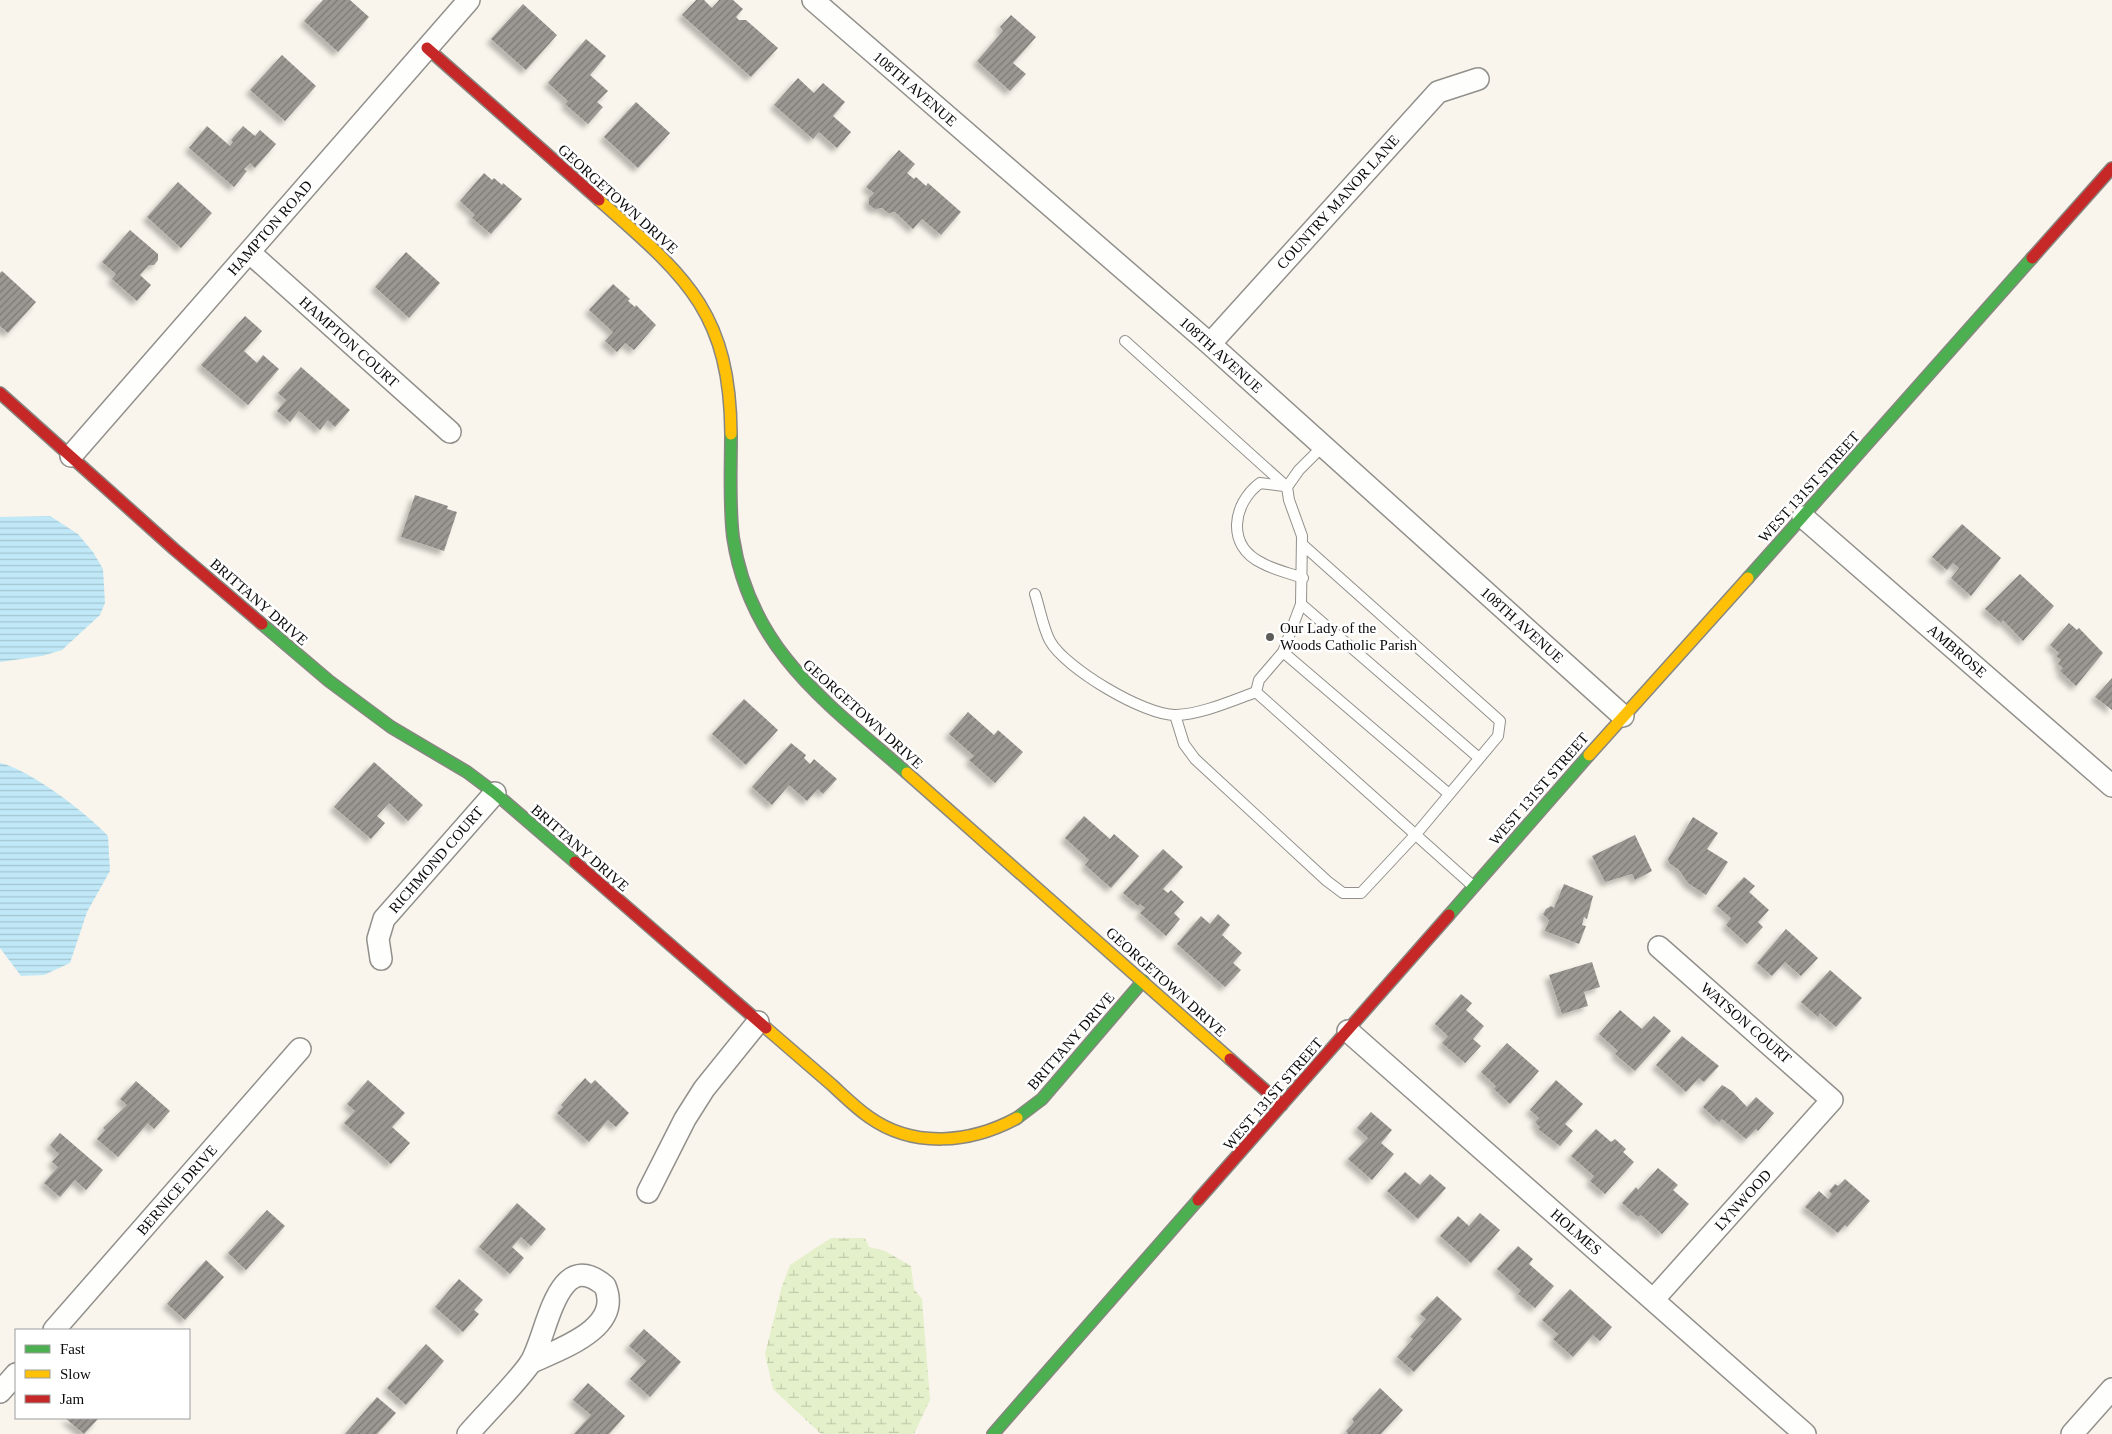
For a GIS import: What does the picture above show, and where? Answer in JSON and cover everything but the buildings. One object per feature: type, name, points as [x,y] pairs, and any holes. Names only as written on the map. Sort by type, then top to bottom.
[{"type":"street","name":"HAMPTON ROAD","points":[[71,456],[469,0]]},
{"type":"street","name":"108TH AVENUE","points":[[823,3],[1210,344],[1623,716]]},
{"type":"street","name":"GEORGETOWN DRIVE","points":[[427,48],[659,253],[691,290],[705,310],[720,344],[728,381],[731,442],[731,515],[737,552],[754,609],[784,660],[837,712],[1282,1105]]},
{"type":"street","name":"COUNTRY MANOR LANE","points":[[1210,344],[1438,92],[1478,79]]},
{"type":"street","name":"WEST 131ST STREET","points":[[993,1434],[1623,716],[1803,517],[2112,168]]},
{"type":"street","name":"HAMPTON COURT","points":[[249,252],[450,432]]},
{"type":"street","name":"BRITTANY DRIVE","points":[[0,393],[174,549],[329,681],[392,727],[467,772],[495,793],[870,1118],[902,1134],[936,1140],[964,1138],[987,1132],[1016,1119],[1042,1099],[1143,981]]},
{"type":"street","name":"AMBROSE","points":[[1803,517],[2112,786]]},
{"type":"street","name":"RICHMOND COURT","points":[[381,959],[378,939],[384,919],[495,793]]},
{"type":"street","name":"WATSON COURT","points":[[1659,947],[1832,1100]]},
{"type":"street","points":[[648,1192],[685,1119],[704,1090],[758,1022]]},
{"type":"street","name":"HOLMES","points":[[1348,1031],[1805,1434]]},
{"type":"street","name":"BERNICE DRIVE","points":[[55,1329],[300,1049]]},
{"type":"street","name":"LYNWOOD","points":[[1653,1300],[1832,1100]]},
{"type":"street","points":[[468,1434],[530,1363]]},
{"type":"street","points":[[0,1392],[15,1375]]},
{"type":"street","points":[[2072,1434],[2112,1389]]},
{"type":"lane","points":[[1125,341],[1287,487],[1289,500],[1302,536],[1301,604],[1282,652],[1259,680],[1256,692]]},
{"type":"lane","points":[[1287,487],[1298,470],[1323,446]]},
{"type":"lane","points":[[1287,487],[1273,483],[1260,483],[1250,491],[1237,514],[1237,536],[1247,552],[1260,563],[1302,578]]},
{"type":"lane","points":[[1175,715],[1184,744],[1195,759],[1327,881],[1344,893],[1361,893],[1417,833],[1498,736],[1500,721],[1302,545]]},
{"type":"lane","points":[[1035,594],[1050,642],[1086,678],[1142,707],[1175,715],[1213,707],[1256,692]]},
{"type":"lane","points":[[1301,604],[1479,758]]},
{"type":"lane","points":[[1282,652],[1449,794]]},
{"type":"lane","points":[[1256,692],[1417,833],[1474,886]]},
{"type":"green space","points":[[831,1238],[865,1238],[869,1247],[885,1251],[911,1266],[914,1289],[922,1299],[930,1400],[914,1434],[821,1434],[773,1389],[765,1354],[782,1286],[790,1265]]},
{"type":"water","points":[[50,516],[78,534],[93,552],[103,569],[105,603],[100,615],[62,650],[42,656],[0,662],[0,517]]},
{"type":"water","points":[[0,763],[12,767],[42,783],[87,816],[108,836],[110,871],[87,912],[70,963],[44,975],[21,976],[0,948]]},
{"type":"traffic: fast","points":[[1748,578],[2032,258]]},
{"type":"traffic: fast","points":[[731,434],[733,537],[742,577],[756,612],[774,643],[796,671],[848,722],[907,773]]},
{"type":"traffic: fast","points":[[262,624],[329,681],[391,727],[467,772],[495,793],[575,862]]},
{"type":"traffic: fast","points":[[1449,915],[1589,755]]},
{"type":"traffic: fast","points":[[1017,1118],[1042,1099],[1143,981]]},
{"type":"traffic: fast","points":[[993,1434],[1198,1200]]},
{"type":"traffic: slow","points":[[599,200],[656,251],[697,299],[711,326],[722,356],[729,392],[731,434]]},
{"type":"traffic: slow","points":[[1589,755],[1748,578]]},
{"type":"traffic: slow","points":[[907,773],[1230,1059]]},
{"type":"traffic: slow","points":[[766,1028],[869,1117],[886,1127],[905,1134],[923,1138],[943,1139],[962,1137],[981,1133],[1017,1118]]},
{"type":"traffic: jam","points":[[427,48],[599,200]]},
{"type":"traffic: jam","points":[[2032,258],[2112,168]]},
{"type":"traffic: jam","points":[[0,393],[174,549],[262,624]]},
{"type":"traffic: jam","points":[[575,862],[766,1028]]},
{"type":"traffic: jam","points":[[1198,1200],[1449,915]]},
{"type":"traffic: jam","points":[[1230,1059],[1282,1105]]},
{"type":"place","name":"Our Lady of the Woods Catholic Parish","points":[[1270,637]]}]
